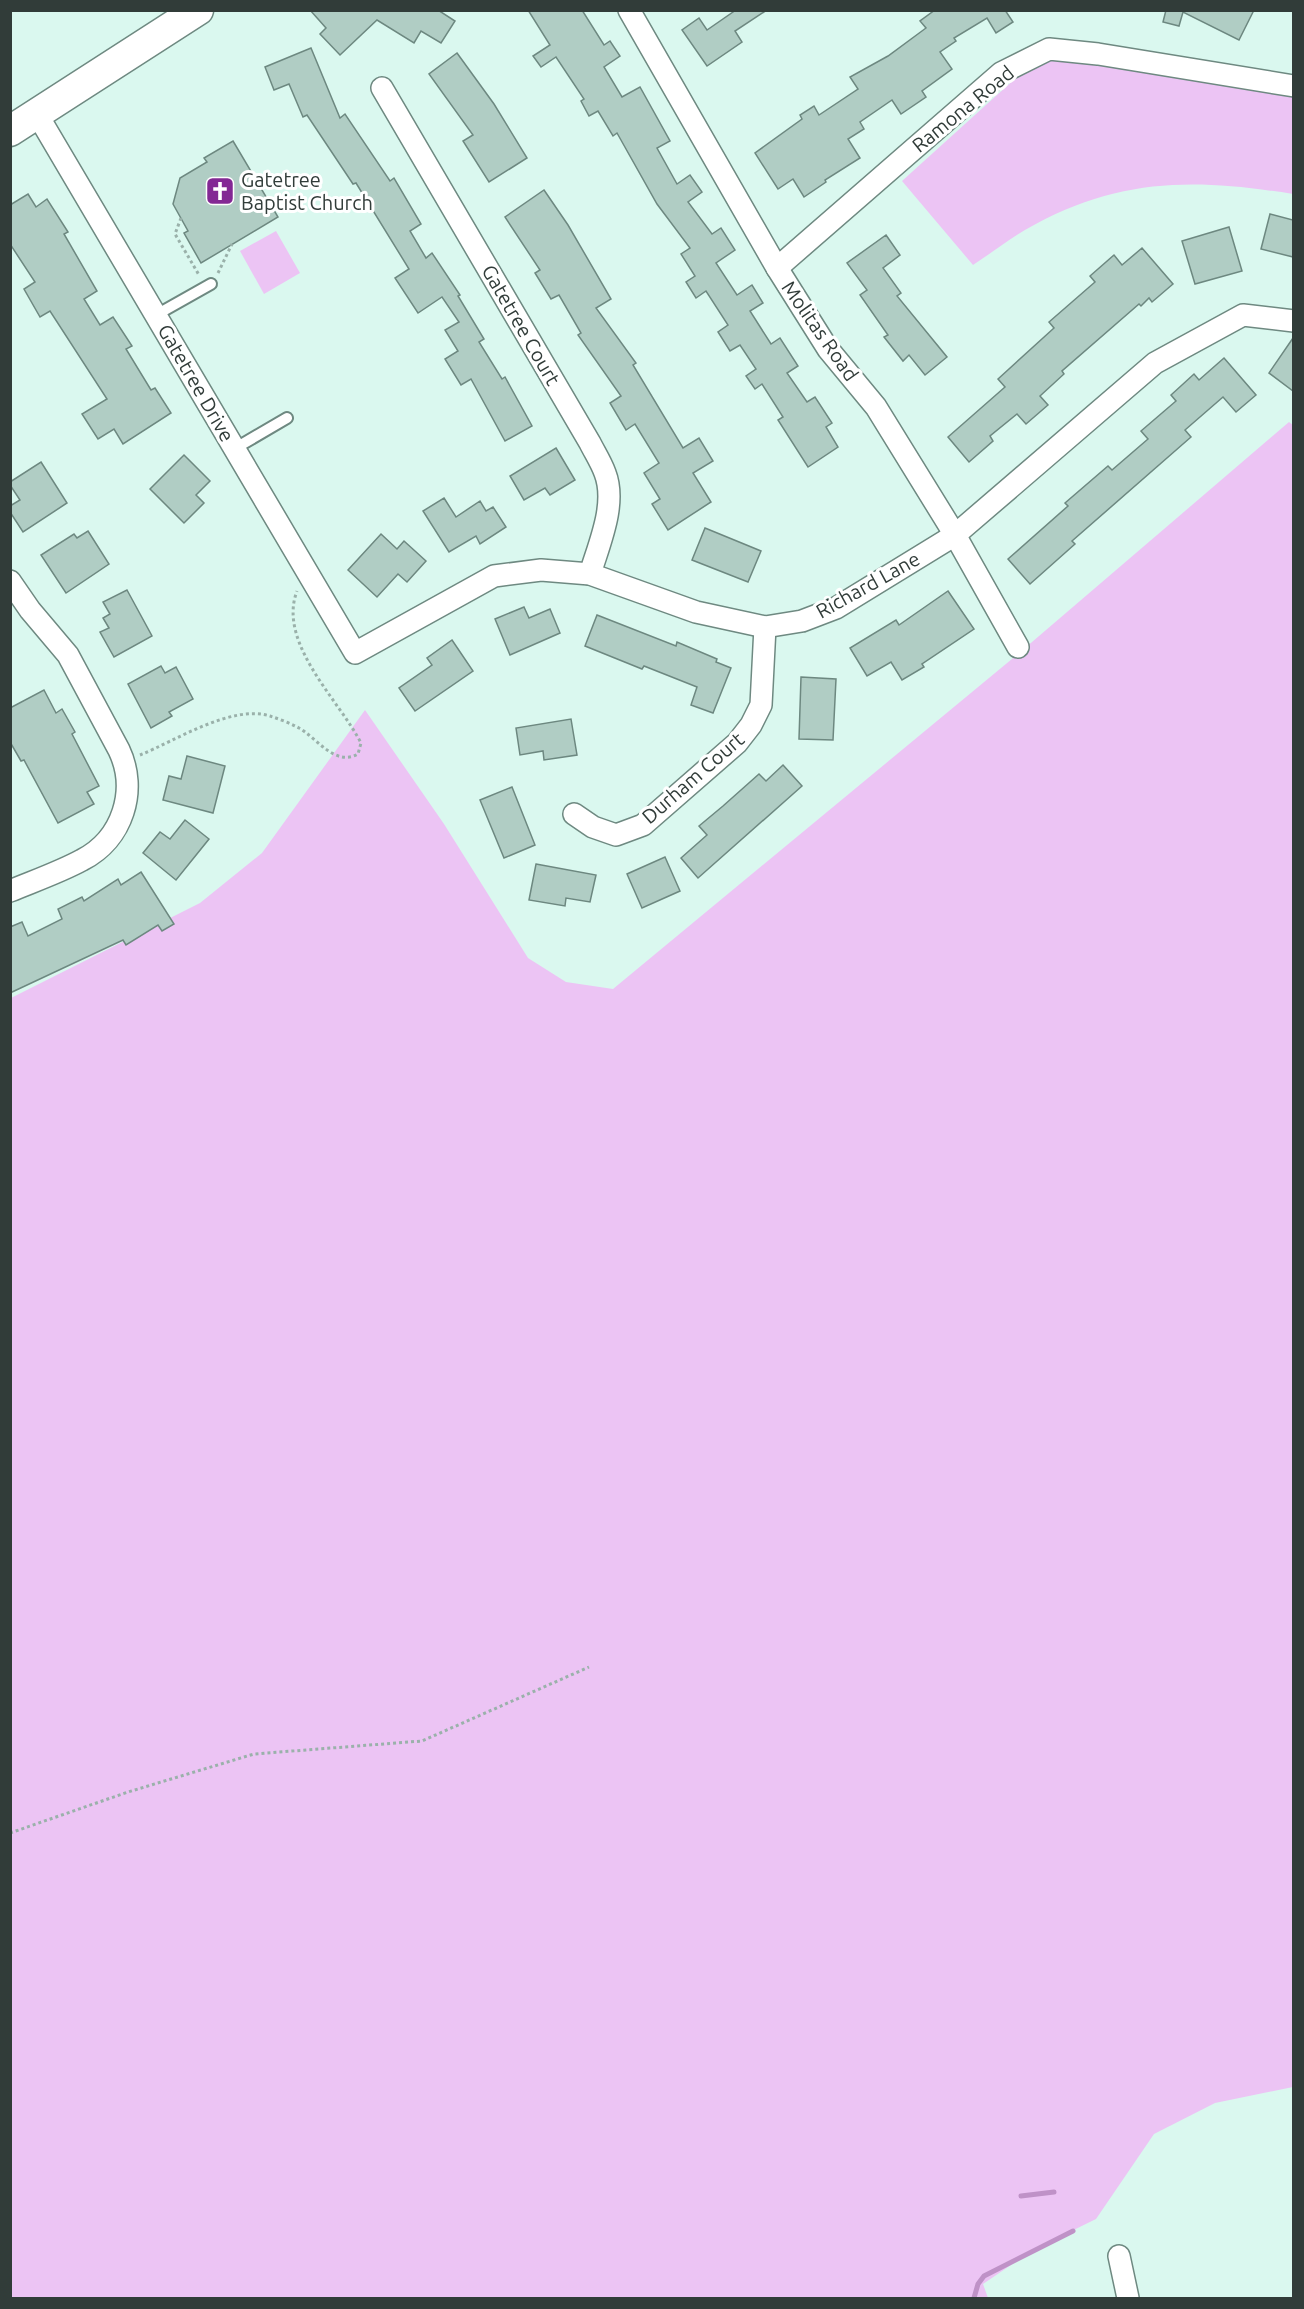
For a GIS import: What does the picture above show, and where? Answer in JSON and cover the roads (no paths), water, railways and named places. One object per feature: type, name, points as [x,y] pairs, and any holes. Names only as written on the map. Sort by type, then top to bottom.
[{"type":"street","points":[[10,131],[198,10]]},
{"type":"street","name":"Molitas Road","points":[[637,14],[777,268],[828,349],[876,407],[955,535],[1018,647]]},
{"type":"street","name":"Ramona Road","points":[[777,268],[1001,73],[1049,49],[1098,54],[1293,86]]},
{"type":"street","name":"Gatetree Court","points":[[382,88],[606,473],[607,509],[590,574]]},
{"type":"street","name":"Gatetree Drive","points":[[37,114],[355,653]]},
{"type":"street","name":"Richard Lane","points":[[355,653],[494,576],[541,570],[590,574],[696,612],[765,627],[802,621],[836,608],[955,535],[1155,363],[1243,315],[1293,321]]},
{"type":"street","points":[[10,581],[30,610],[68,655],[124,761],[128,784],[124,812],[109,839],[84,859],[10,891]]},
{"type":"street","name":"Durham Court","points":[[574,814],[593,827],[616,835],[643,825],[737,743],[752,725],[761,705],[765,627]]},
{"type":"street","points":[[1119,2256],[1128,2298]]},
{"type":"lane","points":[[156,315],[208,286]]},
{"type":"lane","points":[[234,449],[287,418]]},
{"type":"waterway","points":[[1021,2196],[1054,2192]]},
{"type":"waterway","points":[[974,2298],[978,2284],[984,2276],[1073,2231]]},
{"type":"place","name":"Gatetree Baptist Church","points":[[220,191]]}]
